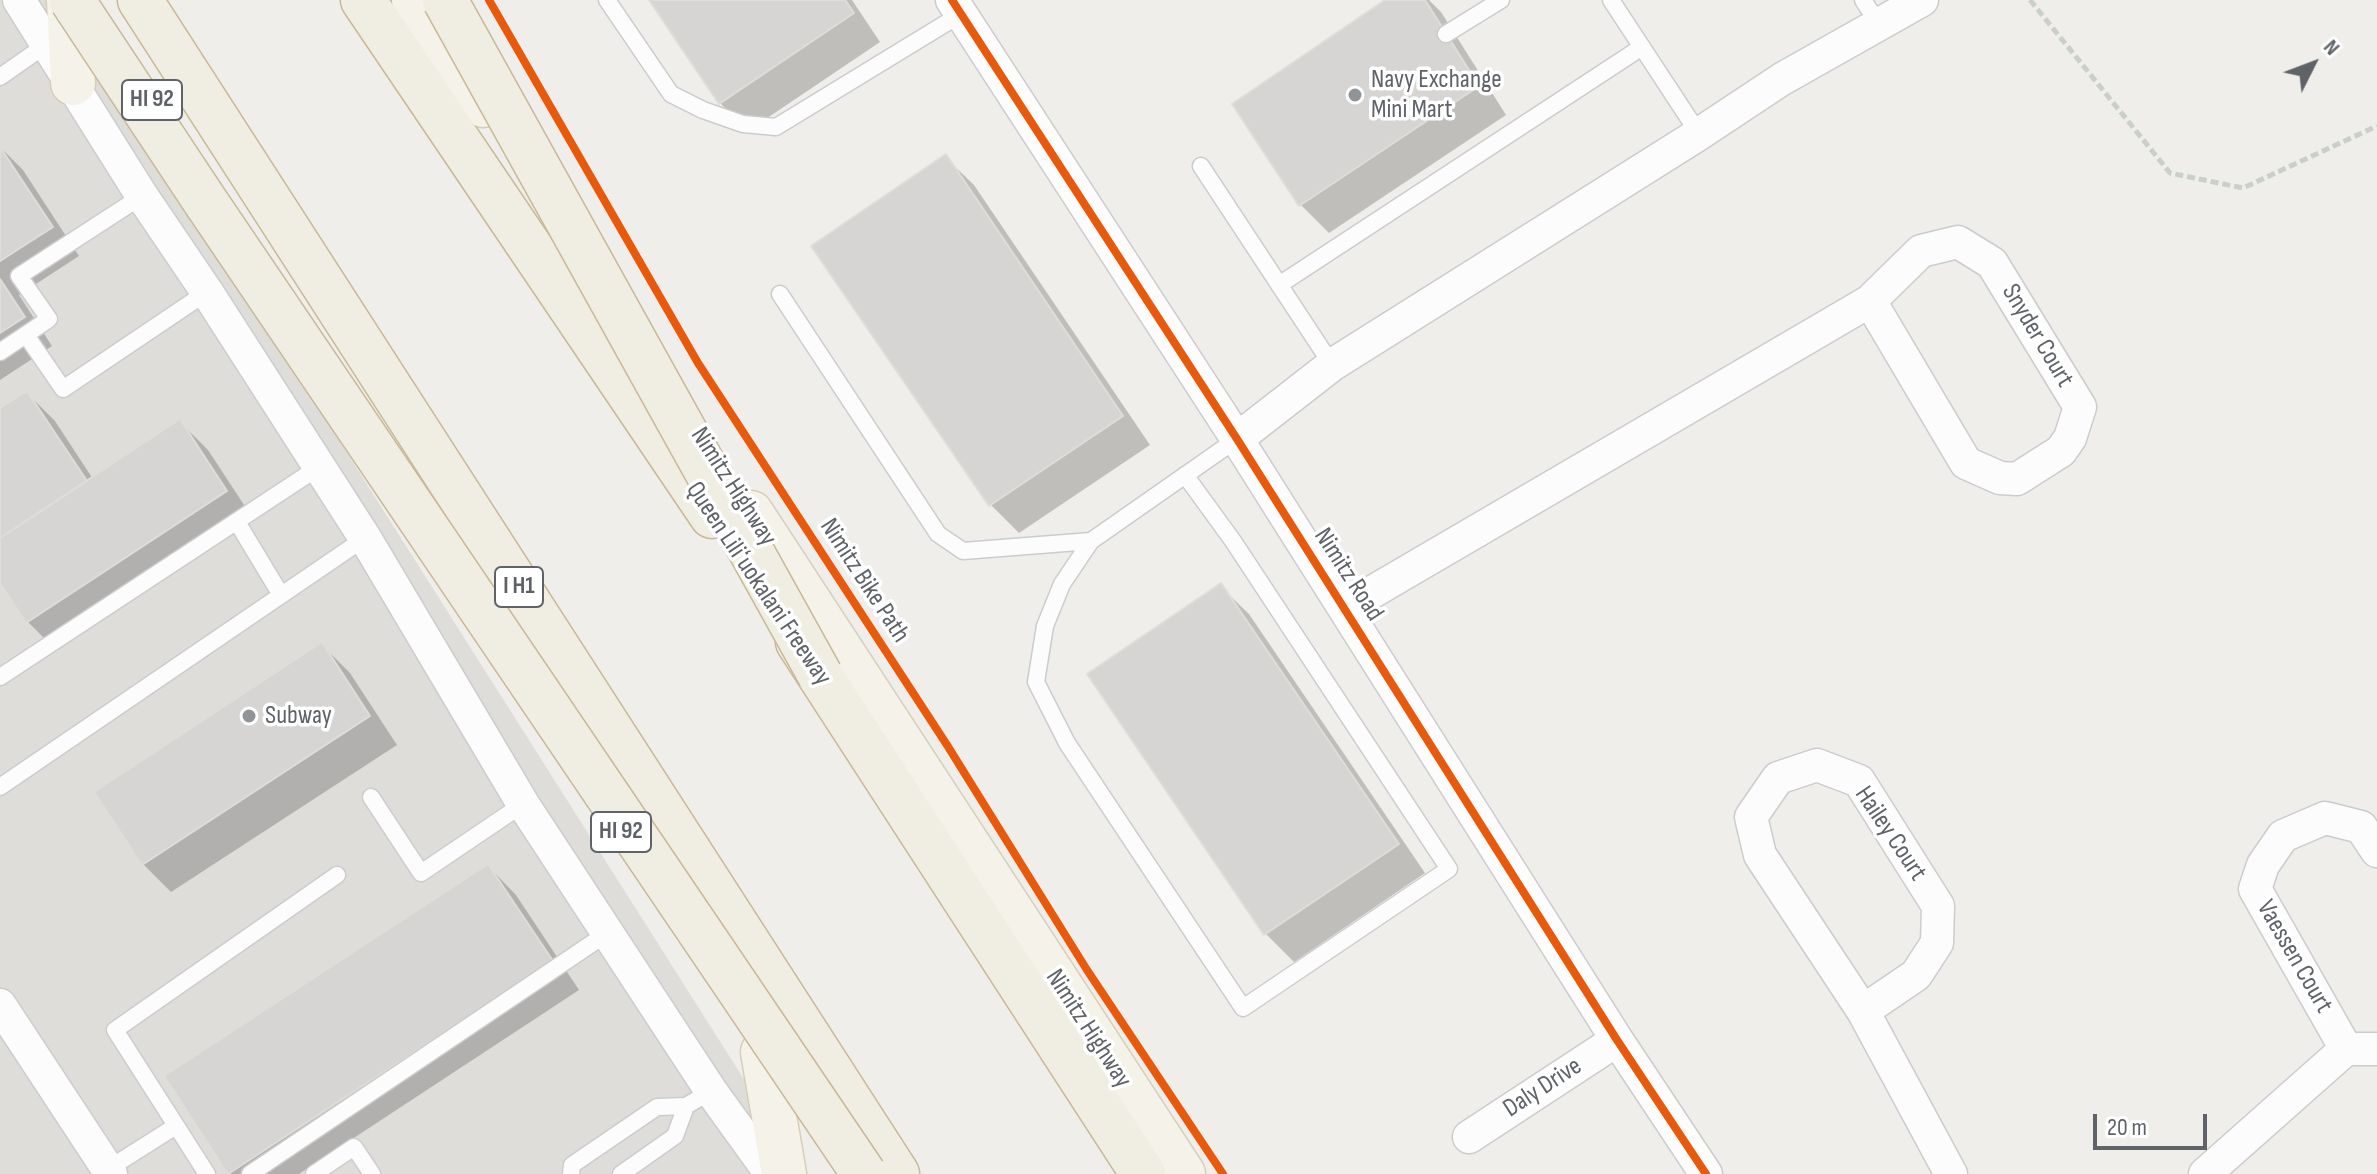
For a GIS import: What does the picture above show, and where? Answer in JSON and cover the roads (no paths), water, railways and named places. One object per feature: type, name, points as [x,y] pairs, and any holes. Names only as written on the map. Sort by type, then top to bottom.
[{"type":"highway","points":[[71,0],[864,1174]]},
{"type":"highway","name":"I H1","points":[[140,0],[897,1174]]},
{"type":"highway","name":"Queen Liliʻuokalani Freeway","points":[[363,0],[820,675],[1143,1174]]},
{"type":"highway","points":[[445,0],[820,675]]},
{"type":"main road","points":[[71,0],[73,83]]},
{"type":"main road","name":"HI 92","points":[[87,0],[841,1174]]},
{"type":"main road","name":"Nimitz Highway","points":[[414,0],[1183,1174]]},
{"type":"main road","points":[[763,1052],[784,1174]]},
{"type":"street","points":[[19,0],[142,196],[365,538],[523,804],[606,934],[698,1098],[771,1174]]},
{"type":"street","points":[[1237,439],[1332,365],[1699,134],[1782,79],[1872,13],[1922,0]]},
{"type":"street","name":"Nimitz Road","points":[[965,5],[1617,1040],[1706,1174]]},
{"type":"street","name":"Snyder Court","points":[[1345,608],[1870,301],[1921,251],[1958,242],[1992,263],[2080,407],[2070,438],[2061,451],[2017,479],[2000,478],[1966,463],[1870,301]]},
{"type":"street","name":"Hailey Court","points":[[1863,1011],[1916,975],[1937,943],[1938,906],[1859,781],[1817,765],[1778,778],[1751,817],[1760,855],[1863,1011],[1951,1174]]},
{"type":"street","name":"Vaessen Court","points":[[2205,1174],[2362,1049],[2255,889],[2263,865],[2283,836],[2325,818],[2361,827],[2377,851]]},
{"type":"street","points":[[0,1005],[109,1171]]},
{"type":"street","name":"Daly Drive","points":[[1469,1137],[1617,1040]]},
{"type":"lane","points":[[607,0],[671,94],[703,110],[743,124],[776,127],[965,5]]},
{"type":"lane","points":[[1446,34],[1501,0]]},
{"type":"lane","points":[[1611,0],[1699,134]]},
{"type":"lane","points":[[0,77],[47,44]]},
{"type":"lane","points":[[1279,285],[1642,47]]},
{"type":"lane","points":[[1201,166],[1332,365]]},
{"type":"lane","points":[[0,352],[49,319],[19,276],[142,196]]},
{"type":"lane","points":[[26,335],[63,389],[207,292]]},
{"type":"lane","points":[[780,294],[938,534],[963,551],[1091,541]]},
{"type":"lane","points":[[1185,475],[1233,541],[1449,869],[1243,1008],[1067,743],[1036,682],[1045,626],[1062,584],[1091,541],[1185,475],[1237,439]]},
{"type":"lane","points":[[0,677],[319,467]]},
{"type":"lane","points":[[237,522],[281,595]]},
{"type":"lane","points":[[0,787],[365,538]]},
{"type":"lane","points":[[371,797],[421,873],[523,804]]},
{"type":"lane","points":[[207,1174],[115,1030],[337,875]]},
{"type":"lane","points":[[250,1174],[606,934]]},
{"type":"lane","points":[[622,1174],[675,1136],[698,1098]]},
{"type":"lane","points":[[571,1174],[572,1165],[657,1107],[698,1098]]},
{"type":"lane","points":[[109,1171],[176,1126]]},
{"type":"lane","points":[[314,1174],[354,1147],[372,1174]]},
{"type":"place","name":"Navy Exchange Mini Mart","points":[[1355,95]]},
{"type":"place","name":"Subway","points":[[249,716]]}]
